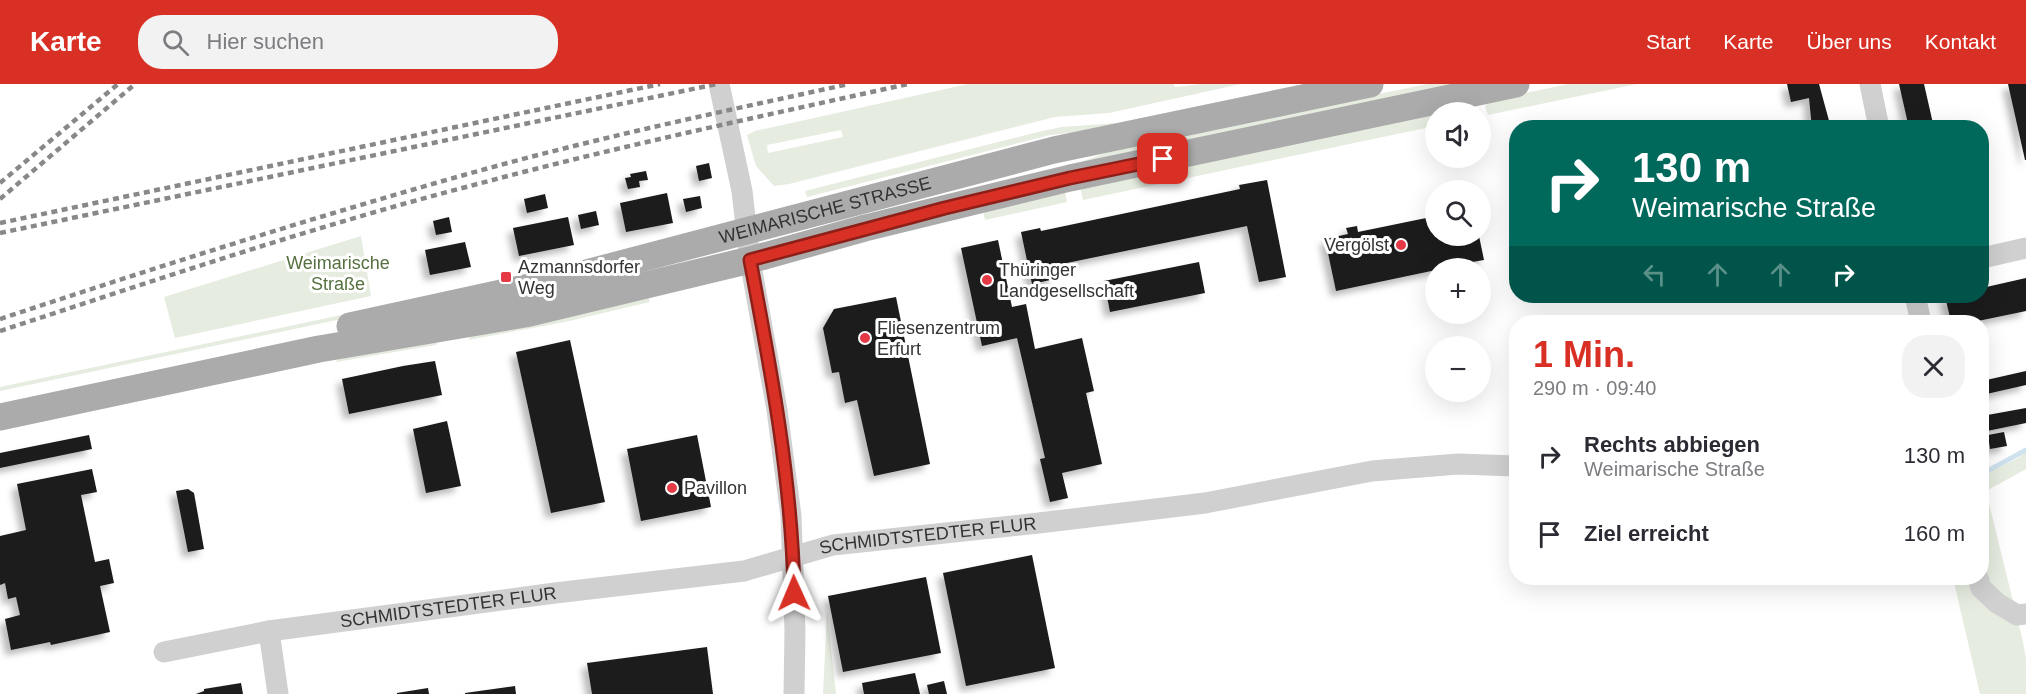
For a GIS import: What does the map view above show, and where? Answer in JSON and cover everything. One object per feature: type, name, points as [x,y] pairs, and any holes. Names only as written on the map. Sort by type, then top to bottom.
[{"type":"main road","name":"WEIMARISCHE STRASSE","points":[[0,401],[552,282],[1054,150],[1370,84]]},
{"type":"main road","name":"WEIMARISCHE STRASSE","points":[[0,417],[319,349],[525,314],[750,260],[865,228],[1070,178],[1516,84]]},
{"type":"street","points":[[719,84],[735,156],[750,260],[782,441],[794,556],[794,694]]},
{"type":"street","points":[[1870,84],[1877,120]]},
{"type":"street","points":[[1989,256],[2026,248]]},
{"type":"street","name":"SCHMIDTSTEDTER FLUR","points":[[164,652],[269,631],[555,593],[744,571],[833,545],[1205,503],[1371,471],[1458,464],[1509,466]]},
{"type":"street","points":[[1981,585],[1997,603],[2017,615],[2026,614]]},
{"type":"street","points":[[269,631],[278,694]]},
{"type":"green space","points":[[968,84],[1173,84],[1175,87],[1201,84],[1241,84],[1109,113],[1055,117],[774,186],[756,166],[747,135],[755,131]],"holes":[[[841,130],[843,137],[768,153],[767,145]]]},
{"type":"green space","points":[[1307,84],[1080,132],[1050,135],[807,197],[805,191],[1061,127],[1118,123]]},
{"type":"green space","points":[[1427,84],[1476,84],[1078,163],[1116,149]]},
{"type":"green space","points":[[1568,84],[1637,84],[1491,114],[1490,101]]},
{"type":"green space","points":[[1425,114],[1425,128],[1083,200],[1080,186]]},
{"type":"green space","points":[[1064,188],[1067,202],[985,220],[983,211]]},
{"type":"green space","name":"Weimarische Straße","points":[[361,236],[371,296],[175,338],[164,297]]},
{"type":"green space","points":[[648,296],[650,302],[565,322],[468,340],[474,332]]},
{"type":"green space","points":[[398,303],[394,308],[0,391],[0,387]]},
{"type":"green space","points":[[441,337],[436,345],[336,362],[340,355]]},
{"type":"green space","points":[[2026,452],[2026,469],[1989,489],[1989,472]]},
{"type":"green space","points":[[1989,503],[2023,642],[2026,659],[2026,694],[1980,694],[1955,585],[1989,585]]},
{"type":"green space","points":[[827,611],[836,694],[823,694]]},
{"type":"building","points":[[1787,84],[1819,84],[1829,120],[1811,120],[1809,98],[1791,102]]},
{"type":"building","points":[[1899,84],[1924,84],[1932,120],[1907,120]]},
{"type":"building","points":[[2008,84],[2026,84],[2026,160],[2025,160]]},
{"type":"building","points":[[709,163],[712,178],[699,181],[696,166]]},
{"type":"building","points":[[646,171],[648,180],[639,181],[640,187],[628,189],[625,178],[631,177],[630,174]]},
{"type":"building","points":[[1267,180],[1286,277],[1259,282],[1247,226],[1052,266],[1055,279],[1032,284],[1021,232],[1040,228],[1041,231],[1240,189],[1239,185]]},
{"type":"building","points":[[667,193],[673,223],[626,232],[620,203]]},
{"type":"building","points":[[545,194],[548,208],[527,213],[524,199]]},
{"type":"building","points":[[700,196],[702,208],[686,212],[683,199]]},
{"type":"building","points":[[596,211],[599,225],[581,229],[578,215]]},
{"type":"building","points":[[449,217],[452,232],[436,235],[433,221]]},
{"type":"building","points":[[568,217],[574,245],[519,256],[513,228]]},
{"type":"building","points":[[1425,218],[1425,246],[1481,246],[1484,258],[1425,258],[1425,272],[1336,291],[1325,239],[1348,234],[1346,228],[1357,226],[1358,232]]},
{"type":"building","points":[[998,240],[1012,307],[1026,304],[1035,349],[1082,338],[1094,391],[1086,393],[1102,464],[1062,473],[1068,498],[1050,502],[1040,459],[1045,458],[1017,338],[982,346],[961,248]]},
{"type":"building","points":[[465,242],[471,267],[430,275],[425,250]]},
{"type":"building","points":[[1199,262],[1205,293],[1110,312],[1104,281]]},
{"type":"building","points":[[2026,278],[2026,311],[1989,319],[1989,315],[1949,315],[1947,303],[1989,303],[1989,286]]},
{"type":"building","points":[[896,297],[930,464],[874,476],[857,400],[845,403],[839,372],[832,373],[823,328],[834,309]]},
{"type":"building","points":[[570,340],[605,502],[551,513],[516,352]]},
{"type":"building","points":[[435,361],[442,395],[349,414],[342,379]]},
{"type":"building","points":[[2026,371],[2026,385],[1989,393],[1989,379]]},
{"type":"building","points":[[2026,408],[2026,423],[1989,431],[1989,415]]},
{"type":"building","points":[[447,421],[461,486],[426,493],[413,429]]},
{"type":"building","points":[[2004,432],[2007,446],[1990,449],[1989,435]]},
{"type":"building","points":[[89,435],[92,449],[0,468],[0,453]]},
{"type":"building","points":[[697,435],[711,507],[641,521],[627,449]]},
{"type":"building","points":[[92,469],[97,492],[81,495],[95,562],[109,559],[114,583],[100,586],[110,632],[51,645],[50,642],[11,650],[5,619],[20,615],[16,597],[8,599],[5,583],[0,585],[0,536],[26,530],[17,484]]},
{"type":"building","points":[[188,489],[194,493],[204,549],[188,552],[176,491]]},
{"type":"building","points":[[1032,555],[1055,668],[966,686],[943,573]]},
{"type":"building","points":[[926,577],[941,653],[843,672],[828,596]]},
{"type":"building","points":[[707,647],[713,694],[592,694],[587,663]]},
{"type":"building","points":[[915,673],[920,694],[864,694],[862,683]]},
{"type":"building","points":[[944,681],[947,694],[929,694],[927,685]]},
{"type":"building","points":[[241,683],[243,694],[196,694],[204,689]]},
{"type":"building","points":[[515,686],[516,694],[465,694],[465,693]]},
{"type":"building","points":[[428,688],[429,694],[397,694],[397,693]]},
{"type":"waterway","points":[[1989,470],[2026,450]]},
{"type":"railway","points":[[0,183],[118,84]]},
{"type":"railway","points":[[0,199],[135,84]]},
{"type":"railway","points":[[0,223],[660,84]]},
{"type":"railway","points":[[0,233],[717,84]]},
{"type":"railway","points":[[0,319],[231,244],[464,175],[608,138],[849,84]]},
{"type":"railway","points":[[0,331],[234,255],[411,202],[634,145],[908,84]]},
{"type":"place","name":"Vergölst","points":[[1401,245]]},
{"type":"place","name":"Azmannsdorfer Weg","points":[[506,277]]},
{"type":"place","name":"Thüringer Landgesellschaft","points":[[987,280]]},
{"type":"place","name":"Fliesenzentrum Erfurt","points":[[865,338]]},
{"type":"place","name":"Pavillon","points":[[672,488]]},
{"type":"route","points":[[794,593],[791,516],[782,441],[750,260],[945,208],[1070,178],[1163,159]]}]
